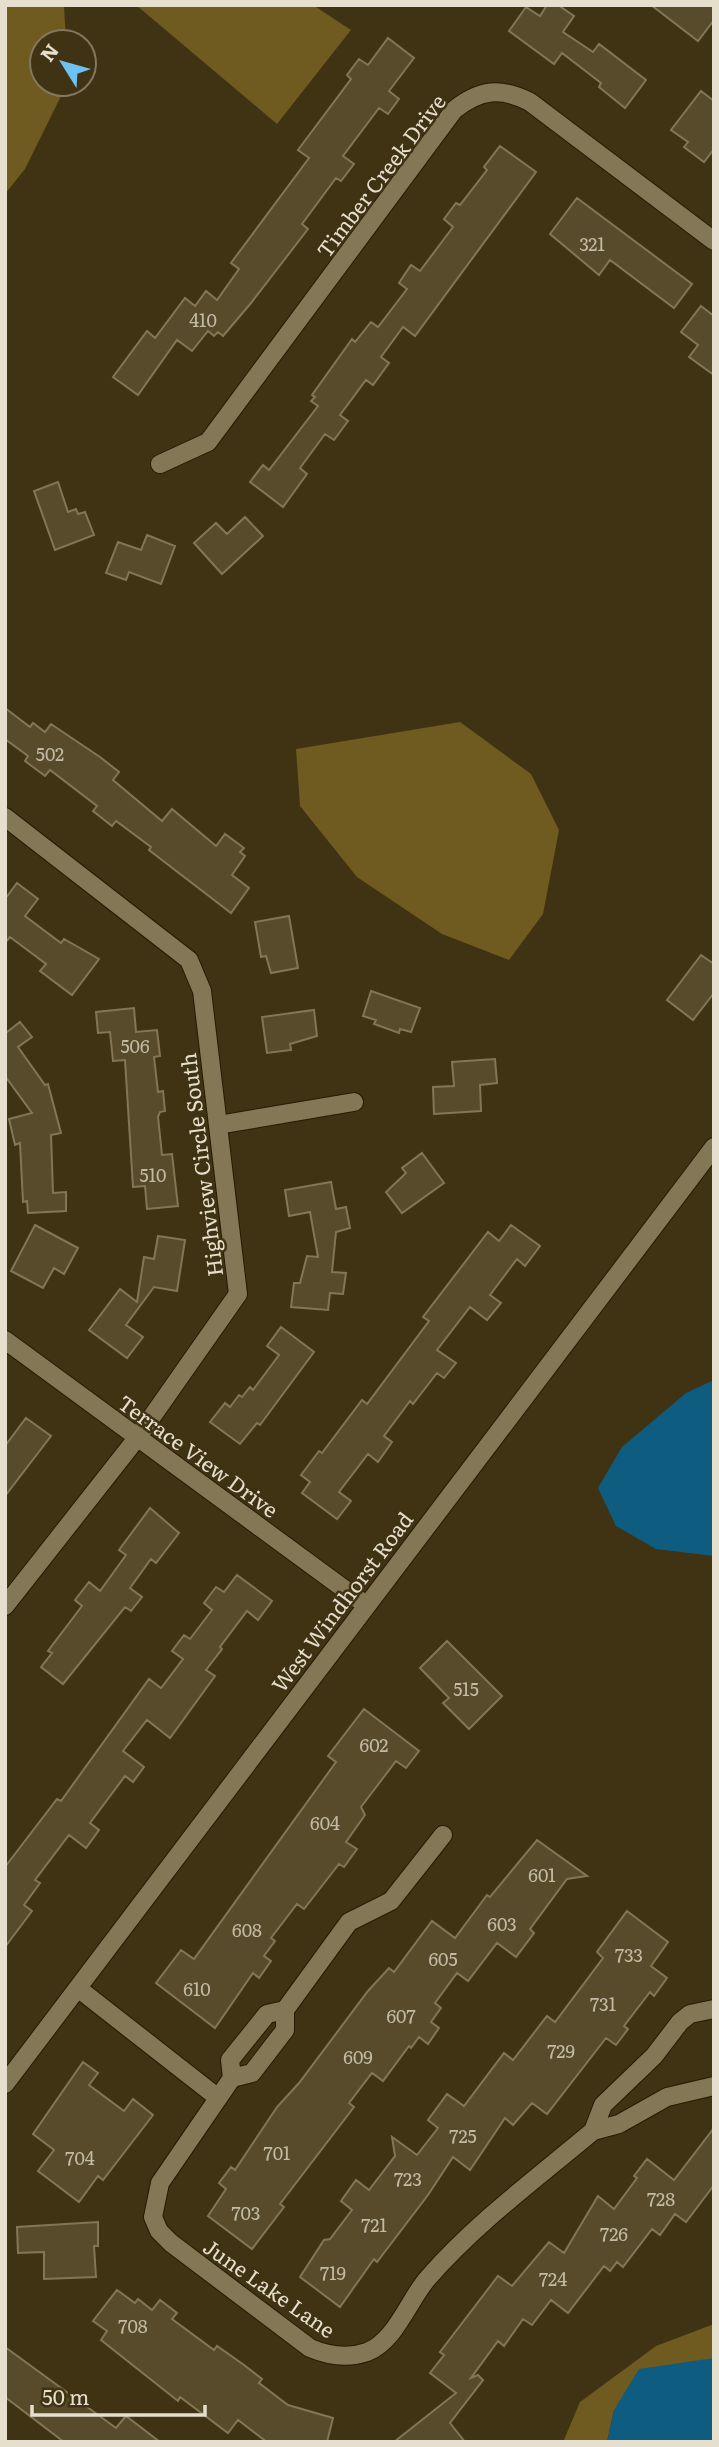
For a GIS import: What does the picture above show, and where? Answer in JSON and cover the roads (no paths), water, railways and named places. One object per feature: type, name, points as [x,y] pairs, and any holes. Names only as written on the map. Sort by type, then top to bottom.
[{"type":"street","name":"Timber Creek Drive","points":[[160,464],[208,442],[454,110],[470,97],[489,91],[510,92],[530,102],[713,239]]},
{"type":"street","name":"Highview Circle South","points":[[5,1606],[136,1438],[238,1294],[202,991],[189,960],[6,818]]},
{"type":"street","points":[[218,1125],[354,1102]]},
{"type":"street","name":"West Windhorst Road","points":[[5,2084],[714,1147]]},
{"type":"street","name":"Terrace View Drive","points":[[5,1340],[366,1605]]},
{"type":"street","name":"June Lake Lane","points":[[443,1835],[391,1902],[349,1922],[285,2010],[285,2030],[252,2073],[232,2078],[217,2097],[160,2183],[153,2217],[159,2231],[310,2348],[328,2356],[369,2351],[387,2337],[424,2283],[454,2248],[593,2131],[618,2124],[667,2097],[714,2086]]},
{"type":"street","points":[[79,1989],[217,2097]]},
{"type":"street","name":"June Lake Lane","points":[[593,2131],[603,2105],[654,2056],[680,2022],[690,2014],[714,2009]]},
{"type":"street","name":"June Lake Lane","points":[[232,2078],[230,2060],[238,2049],[267,2014],[285,2010]]},
{"type":"water","points":[[714,1380],[714,1556],[656,1549],[616,1526],[598,1488],[622,1447],[686,1393]]},
{"type":"water","points":[[714,2358],[714,2442],[607,2442],[614,2410],[639,2369]]}]
